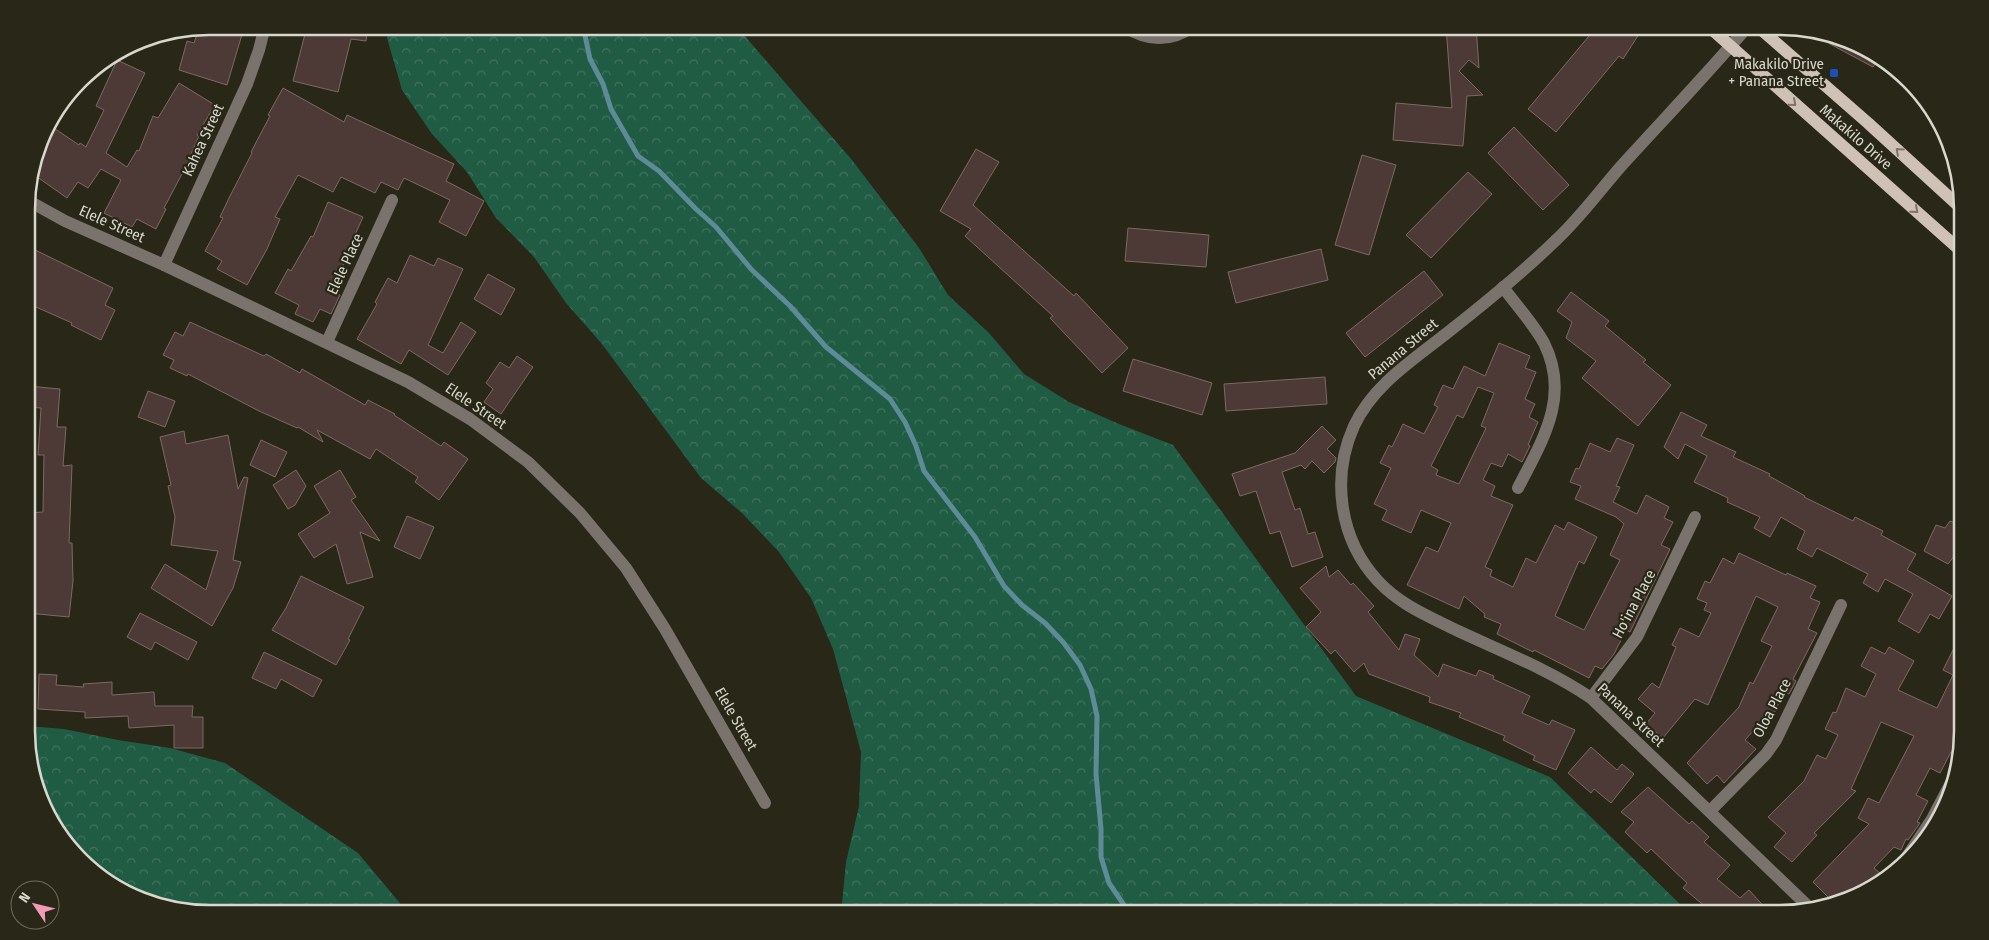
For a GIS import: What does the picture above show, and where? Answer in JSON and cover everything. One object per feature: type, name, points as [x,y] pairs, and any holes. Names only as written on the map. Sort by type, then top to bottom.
[{"type":"main road","name":"Makakilo Drive","points":[[1717,35],[1954,245]]},
{"type":"main road","name":"Makakilo Drive","points":[[1767,35],[1954,201]]},
{"type":"street","name":"Kahea Street","points":[[164,265],[247,84],[262,35]]},
{"type":"street","points":[[1139,35],[1160,39],[1178,35]]},
{"type":"street","name":"Panana Street","points":[[1741,35],[1558,239],[1393,375],[1373,396],[1363,410],[1348,440],[1342,465],[1341,490],[1346,523],[1351,538],[1367,568],[1389,592],[1417,611],[1557,677],[1591,698],[1804,903]]},
{"type":"street","name":"Elele Place","points":[[327,342],[392,200]]},
{"type":"street","name":"Elele Street","points":[[35,204],[65,221],[164,265],[408,382],[470,419],[528,462],[580,512],[626,568],[665,629],[765,803]]},
{"type":"street","points":[[1502,287],[1544,343],[1554,379],[1554,404],[1548,428],[1518,488]]},
{"type":"street","name":"Ho'ina Place","points":[[1591,698],[1631,646],[1643,627],[1695,517]]},
{"type":"street","name":"Oloa Place","points":[[1710,811],[1766,754],[1776,740],[1841,605]]},
{"type":"green space","points":[[388,35],[744,35],[852,160],[919,248],[948,295],[989,333],[1024,374],[1069,402],[1173,445],[1356,696],[1550,777],[1681,905],[842,905],[846,862],[859,806],[861,752],[833,649],[811,598],[779,552],[742,513],[701,478],[602,344],[566,303],[534,257],[496,218],[467,172],[432,134],[402,90]]},
{"type":"green space","points":[[35,727],[64,729],[170,748],[225,763],[358,853],[401,905],[186,904],[142,892],[122,882],[103,869],[71,837],[58,818],[48,798],[41,776],[36,754]]},
{"type":"building","points":[[242,35],[227,85],[179,70],[187,41],[194,43],[196,36]]},
{"type":"building","points":[[305,35],[367,35],[366,41],[351,39],[338,92],[293,81]]},
{"type":"building","points":[[1447,35],[1477,35],[1479,68],[1469,60],[1459,71],[1483,95],[1467,96],[1463,146],[1393,140],[1396,103],[1452,108]]},
{"type":"building","points":[[1588,35],[1638,35],[1623,59],[1619,56],[1556,132],[1528,109],[1589,36]]},
{"type":"building","points":[[1824,41],[1847,48],[1867,58],[1875,64],[1873,67]]},
{"type":"building","points":[[116,61],[145,73],[106,153],[127,167],[137,150],[139,151],[153,116],[158,118],[179,83],[215,105],[197,135],[199,136],[164,208],[166,209],[156,229],[137,219],[132,227],[104,213],[121,180],[101,169],[88,188],[78,182],[67,198],[38,177],[48,142],[55,129],[79,145],[80,143],[86,147],[104,110],[96,106]]},
{"type":"building","points":[[283,88],[344,122],[347,115],[454,164],[446,181],[484,201],[466,236],[439,222],[450,200],[404,178],[398,190],[381,182],[375,193],[341,177],[333,192],[298,175],[275,217],[280,219],[267,249],[247,285],[217,269],[222,261],[205,251],[223,218],[220,217],[270,116],[268,115]]},
{"type":"building","points":[[1514,127],[1569,185],[1543,210],[1488,153]]},
{"type":"building","points":[[976,149],[999,162],[973,205],[1074,296],[1076,293],[1128,348],[1102,373],[1050,318],[1053,316],[965,236],[971,229],[940,211]]},
{"type":"building","points":[[1362,155],[1396,165],[1369,255],[1335,245]]},
{"type":"building","points":[[1468,172],[1492,194],[1431,258],[1406,235]]},
{"type":"building","points":[[328,202],[363,217],[346,255],[348,257],[329,290],[340,295],[331,314],[320,309],[313,322],[295,314],[299,305],[275,293],[288,269],[291,271],[311,236],[313,237]]},
{"type":"building","points":[[1128,228],[1209,235],[1206,267],[1125,261]]},
{"type":"building","points":[[1321,249],[1328,280],[1236,303],[1228,272]]},
{"type":"building","points":[[35,250],[113,288],[105,305],[115,310],[101,340],[71,325],[72,323],[35,307]]},
{"type":"building","points":[[410,255],[434,266],[438,258],[463,269],[428,345],[443,353],[461,322],[476,332],[448,375],[409,350],[401,364],[357,339],[377,304],[375,302],[388,278],[397,283]]},
{"type":"building","points":[[1424,271],[1443,295],[1365,357],[1346,333]]},
{"type":"building","points":[[488,274],[515,289],[501,315],[474,299]]},
{"type":"building","points":[[1571,292],[1609,321],[1605,326],[1646,360],[1643,362],[1671,385],[1638,426],[1582,378],[1596,361],[1566,338],[1572,322],[1557,311]]},
{"type":"building","points":[[190,322],[264,356],[266,354],[300,373],[302,369],[365,405],[368,400],[395,414],[441,446],[444,442],[468,459],[439,500],[415,482],[418,477],[376,449],[370,459],[317,430],[323,442],[298,427],[259,411],[188,374],[187,376],[170,368],[174,360],[163,355],[175,332],[183,336]]},
{"type":"building","points":[[1499,343],[1530,356],[1525,368],[1536,372],[1525,399],[1535,404],[1529,417],[1538,422],[1522,462],[1508,454],[1502,467],[1491,463],[1483,480],[1495,486],[1491,496],[1513,505],[1485,567],[1492,570],[1490,576],[1513,587],[1526,558],[1536,563],[1555,525],[1564,530],[1568,522],[1597,537],[1584,564],[1579,561],[1555,616],[1584,630],[1620,560],[1610,555],[1624,524],[1616,517],[1575,499],[1581,486],[1570,482],[1576,468],[1579,469],[1590,443],[1610,452],[1617,438],[1634,445],[1616,486],[1620,487],[1613,502],[1637,514],[1646,495],[1669,507],[1664,518],[1673,522],[1661,545],[1670,549],[1630,632],[1626,630],[1614,654],[1602,669],[1595,666],[1589,678],[1534,650],[1533,652],[1497,634],[1501,624],[1484,617],[1485,614],[1464,596],[1459,609],[1407,585],[1426,547],[1438,552],[1451,523],[1421,510],[1411,533],[1382,520],[1387,510],[1374,504],[1391,468],[1380,463],[1389,445],[1392,447],[1403,424],[1424,434],[1438,407],[1434,405],[1443,385],[1453,389],[1464,366],[1485,376]],"holes":[[[1478,387],[1494,393],[1481,426],[1486,428],[1459,484],[1436,475],[1438,470],[1431,466],[1457,415],[1463,418]]]},
{"type":"building","points":[[517,356],[533,367],[501,414],[484,402],[493,389],[486,383],[500,362],[509,368]]},
{"type":"building","points":[[1133,359],[1212,383],[1202,415],[1123,391]]},
{"type":"building","points":[[1325,377],[1327,404],[1226,411],[1224,384]]},
{"type":"building","points":[[35,387],[60,389],[57,427],[66,427],[63,466],[72,465],[69,543],[72,543],[73,581],[69,617],[35,614],[35,512],[43,512],[44,455],[38,455],[41,408],[35,408]]},
{"type":"building","points":[[148,391],[175,401],[165,427],[138,417]]},
{"type":"building","points":[[1681,412],[1707,425],[1701,436],[1736,452],[1733,457],[1770,474],[1769,476],[1804,497],[1853,521],[1855,517],[1883,531],[1881,535],[1916,554],[1907,570],[1952,596],[1939,619],[1930,614],[1919,633],[1898,621],[1913,594],[1885,579],[1878,592],[1863,583],[1868,574],[1817,548],[1812,557],[1797,549],[1805,531],[1781,517],[1770,537],[1754,528],[1760,517],[1727,502],[1728,498],[1694,482],[1707,456],[1685,444],[1678,459],[1664,447]]},
{"type":"building","points":[[1322,426],[1336,440],[1327,449],[1336,458],[1335,462],[1324,473],[1312,461],[1305,469],[1301,465],[1282,472],[1295,510],[1300,508],[1308,534],[1315,532],[1323,557],[1292,567],[1280,531],[1270,534],[1256,491],[1240,496],[1232,474],[1295,453]]},
{"type":"building","points":[[184,431],[186,444],[228,435],[238,489],[244,477],[248,478],[233,560],[241,562],[233,588],[212,626],[151,588],[165,564],[206,590],[218,551],[171,545],[175,517],[168,486],[171,485],[160,437]]},
{"type":"building","points":[[261,440],[287,452],[275,477],[250,465]]},
{"type":"building","points":[[296,470],[306,486],[295,505],[288,509],[273,485]]},
{"type":"building","points":[[340,470],[356,497],[351,500],[380,541],[360,532],[373,577],[347,584],[336,544],[314,558],[298,534],[330,513],[314,486]]},
{"type":"building","points":[[407,516],[434,527],[420,559],[394,547]]},
{"type":"building","points":[[1950,521],[1954,522],[1954,556],[1948,564],[1924,551],[1936,525],[1945,528]]},
{"type":"building","points":[[1739,553],[1786,575],[1787,573],[1816,586],[1810,598],[1820,602],[1808,629],[1817,633],[1793,679],[1796,681],[1789,694],[1784,692],[1770,722],[1764,719],[1745,740],[1756,749],[1724,783],[1717,775],[1707,784],[1687,763],[1739,707],[1750,682],[1753,684],[1772,646],[1761,641],[1778,607],[1756,596],[1708,705],[1695,699],[1663,738],[1646,724],[1655,713],[1638,699],[1652,683],[1659,688],[1676,647],[1672,645],[1680,628],[1699,637],[1711,613],[1704,610],[1707,603],[1697,599],[1705,581],[1710,583],[1723,558],[1734,564]]},
{"type":"building","points":[[1326,566],[1329,577],[1338,570],[1374,606],[1368,612],[1399,650],[1405,634],[1420,639],[1414,655],[1438,677],[1443,664],[1476,676],[1479,670],[1494,676],[1493,679],[1530,696],[1522,713],[1549,725],[1552,720],[1575,730],[1556,770],[1533,760],[1535,756],[1503,740],[1505,736],[1459,717],[1461,713],[1429,702],[1430,697],[1369,674],[1364,663],[1354,672],[1335,650],[1331,654],[1306,627],[1321,612],[1300,588]]},
{"type":"building","points":[[301,576],[364,607],[348,639],[350,640],[336,665],[272,630],[286,608]]},
{"type":"building","points":[[140,613],[197,642],[188,660],[155,642],[151,650],[127,637]]},
{"type":"building","points":[[1871,647],[1885,654],[1889,647],[1914,661],[1898,690],[1937,708],[1953,675],[1943,670],[1954,648],[1953,753],[1951,752],[1940,773],[1930,768],[1916,795],[1928,801],[1917,822],[1920,823],[1908,840],[1906,839],[1901,850],[1894,847],[1874,868],[1880,874],[1857,887],[1829,898],[1813,882],[1869,824],[1858,818],[1868,798],[1879,803],[1914,736],[1881,722],[1851,789],[1856,791],[1814,833],[1817,835],[1792,862],[1774,847],[1786,833],[1768,817],[1804,781],[1817,755],[1826,759],[1838,735],[1825,729],[1833,712],[1836,713],[1846,688],[1865,697],[1876,674],[1861,666]]},
{"type":"building","points":[[264,652],[322,680],[313,697],[281,679],[276,689],[252,678]]},
{"type":"building","points":[[39,674],[57,675],[56,685],[84,687],[83,684],[112,682],[112,695],[154,692],[155,706],[193,706],[192,717],[203,717],[203,748],[174,748],[174,725],[129,728],[128,716],[85,718],[85,712],[38,709]]},
{"type":"building","points":[[1591,747],[1617,770],[1622,764],[1634,774],[1611,803],[1594,789],[1591,793],[1568,773]]},
{"type":"building","points":[[1648,787],[1689,824],[1692,821],[1709,837],[1704,842],[1730,865],[1717,879],[1740,898],[1749,890],[1763,905],[1703,905],[1683,888],[1687,883],[1651,849],[1647,853],[1625,832],[1634,822],[1621,812]]},
{"type":"waterway","points":[[585,35],[590,59],[603,84],[611,109],[638,156],[659,171],[716,227],[751,269],[790,306],[826,347],[890,399],[905,422],[916,446],[924,471],[975,537],[1004,586],[1022,605],[1045,623],[1063,642],[1080,665],[1091,689],[1097,716],[1096,774],[1101,829],[1101,857],[1109,883],[1124,905]]},
{"type":"place","name":"Makakilo Drive + Panana Street","points":[[1834,73]]}]
